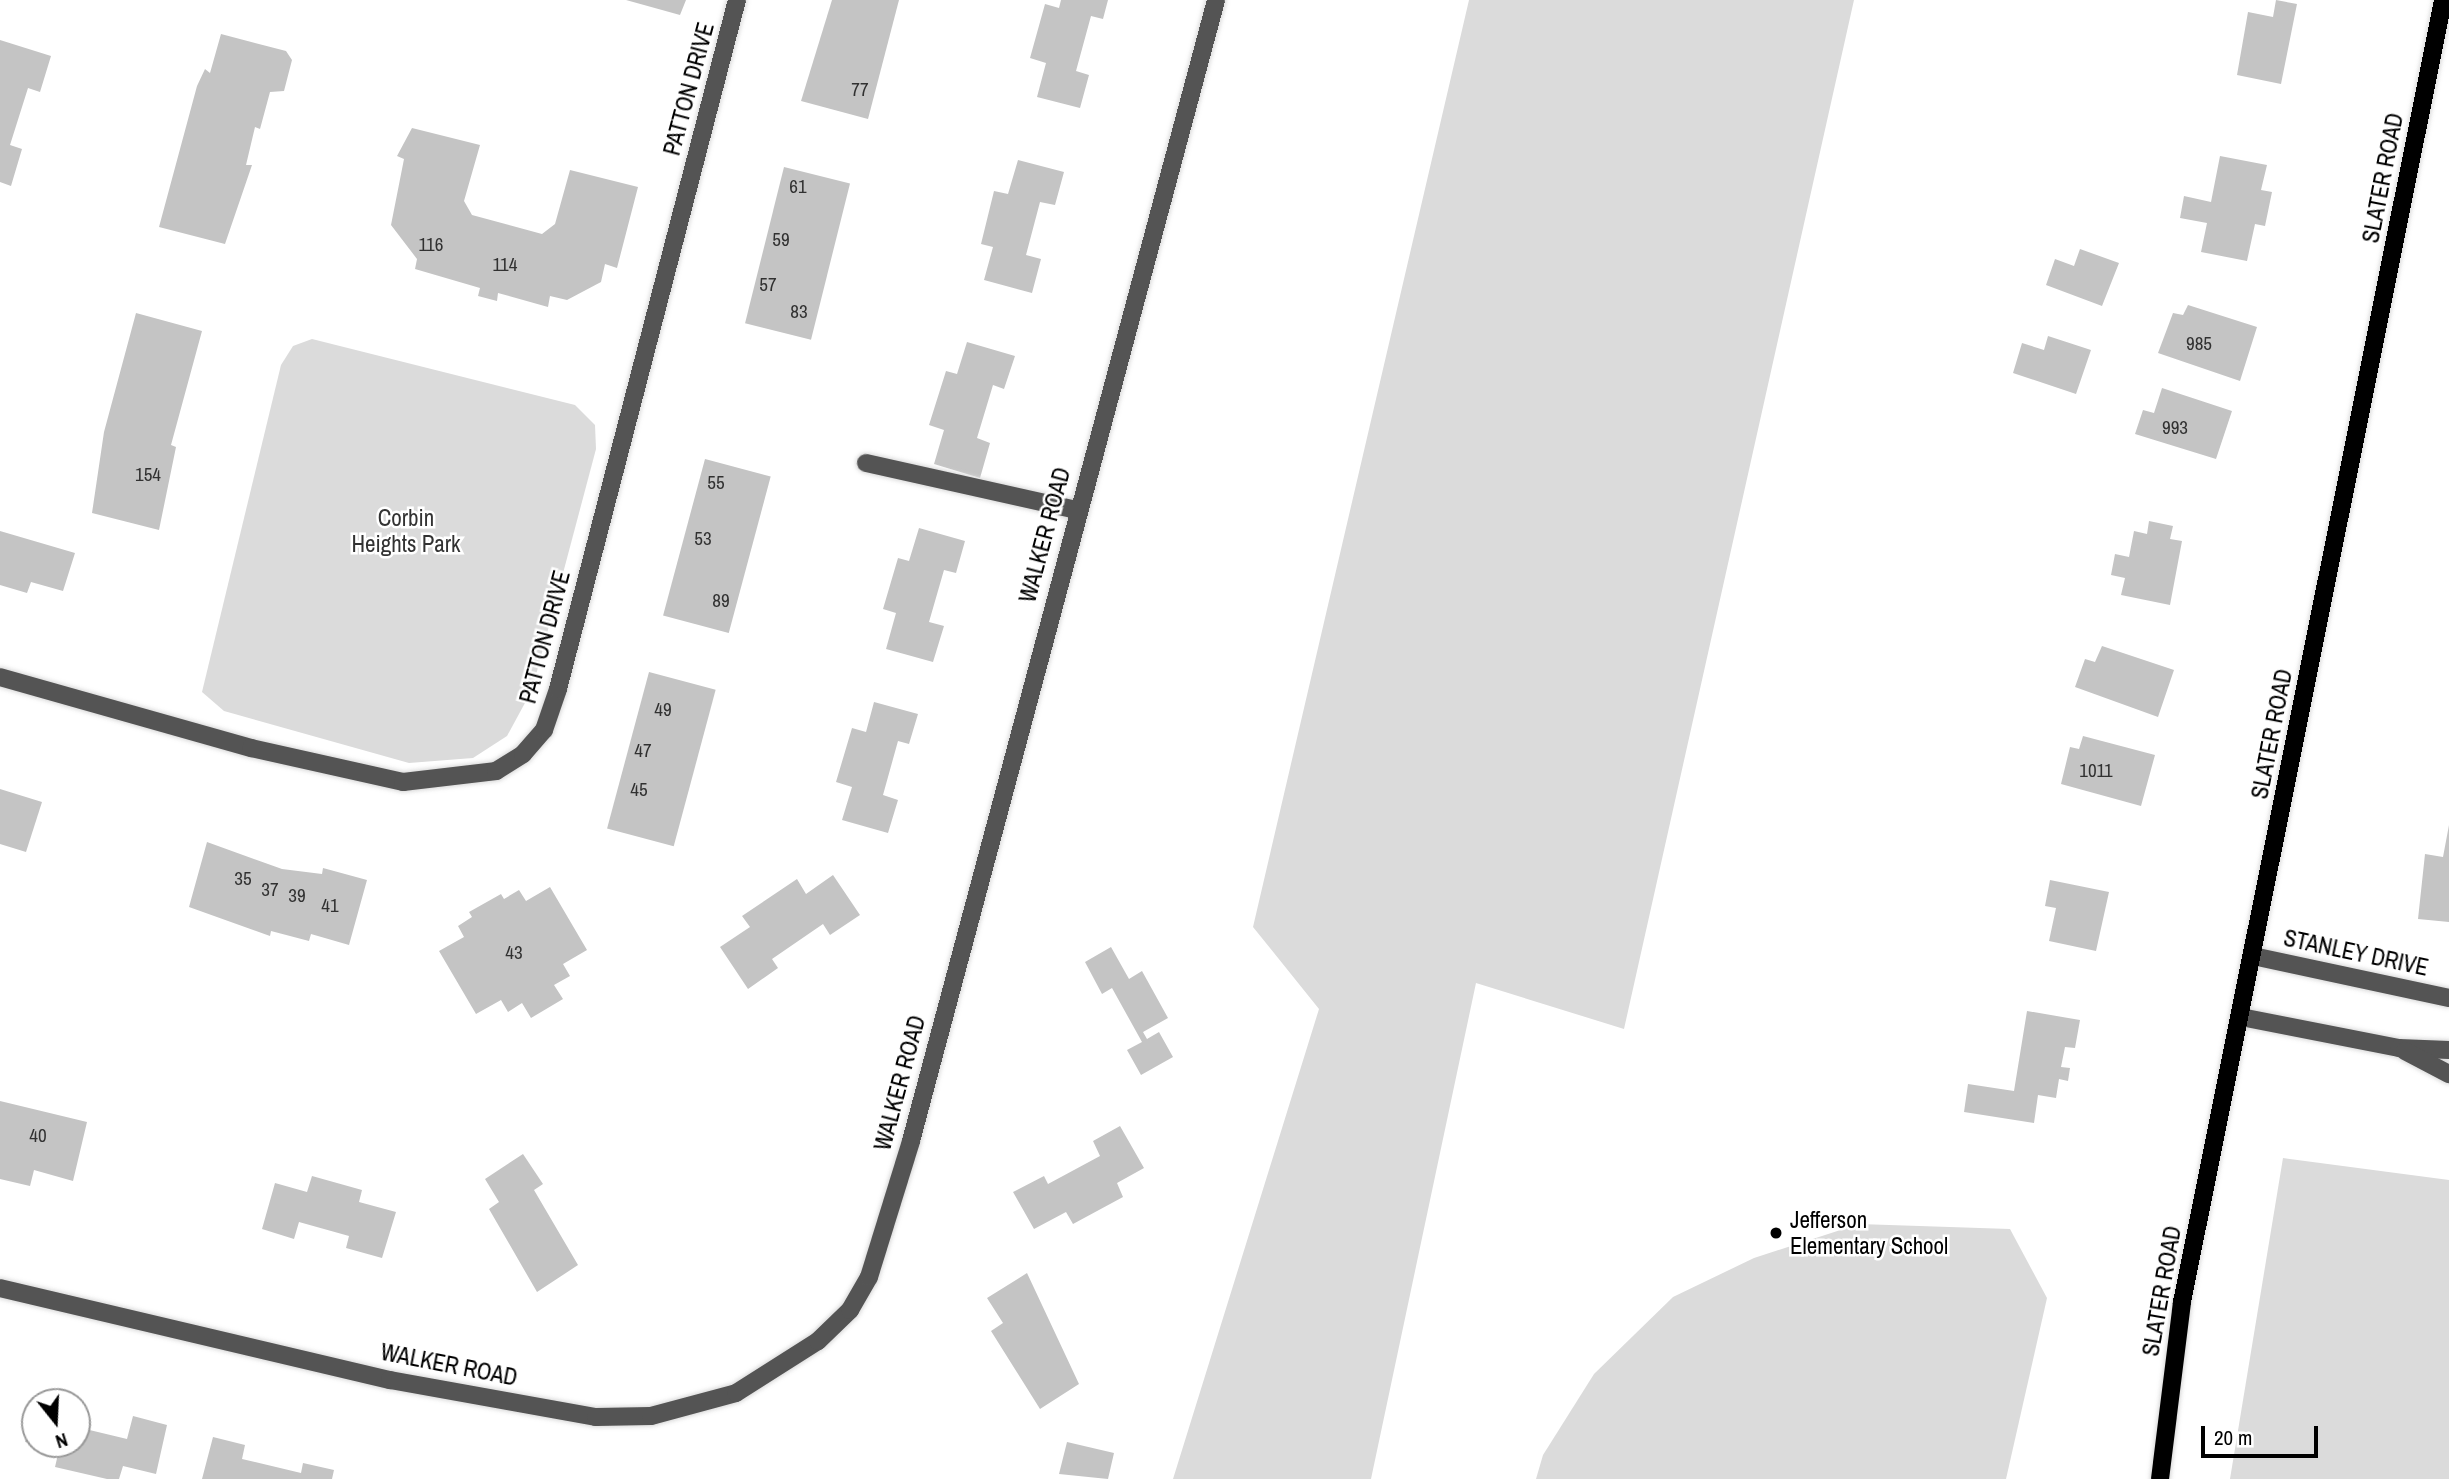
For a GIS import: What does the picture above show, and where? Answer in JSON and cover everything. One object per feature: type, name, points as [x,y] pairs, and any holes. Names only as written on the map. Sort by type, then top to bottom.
[{"type":"main road","name":"SLATER ROAD","points":[[2160,1479],[2182,1302],[2443,0]]},
{"type":"street","name":"PATTON DRIVE","points":[[0,677],[251,748],[403,782],[496,771],[523,754],[544,730],[558,689],[737,0]]},
{"type":"street","name":"WALKER ROAD","points":[[0,1288],[390,1380],[596,1418],[651,1416],[704,1404],[736,1393],[818,1341],[850,1310],[869,1277],[1216,0]]},
{"type":"street","points":[[866,463],[1077,510]]},
{"type":"street","name":"STANLEY DRIVE","points":[[2253,956],[2449,998]]},
{"type":"street","points":[[2241,1017],[2399,1048],[2449,1050]]},
{"type":"street","points":[[2399,1048],[2449,1074]]},
{"type":"green space","points":[[1469,0],[1854,0],[1624,1029],[1476,983],[1371,1479],[1173,1479],[1319,1009],[1253,927]]},
{"type":"green space","name":"Corbin Heights Park","points":[[312,339],[575,405],[595,425],[596,449],[532,690],[507,736],[473,758],[409,763],[224,711],[202,692],[281,365],[293,346]]},
{"type":"green space","points":[[2283,1158],[2449,1180],[2449,1479],[2230,1479]]},
{"type":"green space","points":[[1859,1224],[2010,1229],[2047,1298],[2006,1479],[1536,1479],[1543,1455],[1594,1374],[1673,1297],[1754,1258]]},
{"type":"building","points":[[626,0],[686,0],[680,15]]},
{"type":"building","points":[[832,0],[899,0],[868,119],[801,101]]},
{"type":"building","points":[[1061,0],[1108,0],[1103,19],[1091,16],[1076,71],[1089,75],[1080,108],[1037,97],[1046,63],[1030,58],[1045,4],[1059,8]]},
{"type":"building","points":[[2276,0],[2297,4],[2281,84],[2237,75],[2248,12],[2273,17]]},
{"type":"building","points":[[221,34],[286,51],[292,60],[284,91],[270,92],[260,129],[255,127],[246,165],[252,165],[225,244],[159,227],[197,86],[205,69],[210,73]]},
{"type":"building","points":[[0,40],[51,56],[40,92],[28,88],[10,145],[22,149],[11,186],[0,182]]},
{"type":"building","points":[[412,128],[480,145],[464,201],[472,215],[542,234],[555,224],[570,170],[638,187],[617,268],[605,264],[601,282],[567,300],[550,296],[548,307],[498,293],[497,301],[478,296],[480,288],[415,269],[417,259],[391,225],[404,159],[397,156]]},
{"type":"building","points":[[2220,156],[2267,165],[2261,190],[2272,192],[2265,226],[2255,224],[2247,261],[2201,252],[2207,223],[2180,218],[2184,196],[2211,202]]},
{"type":"building","points":[[1018,160],[1064,172],[1055,205],[1040,202],[1026,255],[1041,259],[1032,293],[984,280],[993,247],[981,244],[994,191],[1008,194]]},
{"type":"building","points":[[784,167],[850,183],[811,340],[745,323]]},
{"type":"building","points":[[2080,249],[2119,263],[2102,306],[2046,285],[2055,259],[2074,266]]},
{"type":"building","points":[[2188,305],[2257,327],[2240,381],[2158,353],[2173,313],[2183,315]]},
{"type":"building","points":[[136,313],[202,331],[171,445],[176,447],[159,530],[92,513],[104,432]]},
{"type":"building","points":[[2048,336],[2091,350],[2076,394],[2013,373],[2022,343],[2044,350]]},
{"type":"building","points":[[967,342],[1015,356],[1004,389],[993,385],[977,438],[990,443],[980,478],[934,464],[944,430],[929,425],[946,371],[957,374]]},
{"type":"building","points":[[2162,388],[2232,411],[2216,459],[2135,434],[2143,410],[2154,413]]},
{"type":"building","points":[[705,459],[771,477],[729,633],[663,615]]},
{"type":"building","points":[[2149,521],[2173,526],[2170,539],[2182,541],[2170,605],[2121,595],[2125,578],[2111,575],[2115,554],[2129,557],[2134,531],[2147,534]]},
{"type":"building","points":[[919,528],[965,541],[956,573],[944,570],[929,622],[944,626],[933,662],[886,649],[896,613],[883,609],[898,558],[909,561]]},
{"type":"building","points":[[0,531],[75,553],[63,591],[31,582],[27,593],[0,585]]},
{"type":"building","points":[[2102,646],[2174,670],[2158,717],[2075,687],[2085,659],[2095,662]]},
{"type":"building","points":[[649,672],[716,690],[674,846],[607,828]]},
{"type":"building","points":[[874,702],[918,714],[909,744],[898,741],[883,795],[898,800],[888,833],[842,820],[852,787],[836,782],[852,728],[866,732]]},
{"type":"building","points":[[2083,736],[2155,755],[2141,806],[2061,784],[2070,747],[2079,749]]},
{"type":"building","points":[[0,789],[42,802],[26,852],[0,844]]},
{"type":"building","points":[[2449,825],[2449,922],[2418,919],[2425,854],[2443,857]]},
{"type":"building","points":[[207,842],[282,869],[322,874],[323,868],[367,880],[349,945],[311,934],[309,941],[271,931],[270,936],[189,907]]},
{"type":"building","points":[[833,875],[860,915],[830,935],[823,924],[772,959],[778,968],[748,989],[720,947],[750,927],[742,916],[797,879],[806,894]]},
{"type":"building","points":[[2050,880],[2109,892],[2096,951],[2049,941],[2056,908],[2045,906]]},
{"type":"building","points":[[550,887],[587,950],[563,964],[570,976],[554,985],[563,999],[531,1018],[522,1003],[508,1012],[501,1000],[476,1014],[439,951],[464,937],[458,926],[472,917],[469,912],[501,894],[504,899],[519,890],[526,901]]},
{"type":"building","points":[[1111,947],[1129,979],[1142,971],[1168,1018],[1143,1032],[1147,1039],[1159,1032],[1173,1057],[1141,1075],[1127,1050],[1142,1042],[1112,988],[1102,994],[1085,962]]},
{"type":"building","points":[[2027,1011],[2080,1020],[2075,1048],[2065,1047],[2061,1067],[2070,1068],[2068,1081],[2059,1079],[2056,1098],[2038,1095],[2034,1123],[1964,1112],[1968,1084],[2014,1091]]},
{"type":"building","points":[[0,1101],[87,1122],[73,1181],[34,1170],[30,1186],[0,1179]]},
{"type":"building","points":[[1120,1126],[1144,1168],[1117,1183],[1123,1197],[1073,1224],[1066,1212],[1034,1229],[1013,1192],[1044,1176],[1048,1184],[1100,1156],[1093,1141]]},
{"type":"building","points":[[523,1154],[543,1184],[534,1190],[578,1265],[537,1292],[489,1209],[499,1202],[485,1179]]},
{"type":"building","points":[[312,1176],[362,1190],[359,1202],[396,1212],[382,1258],[346,1248],[349,1236],[299,1222],[294,1239],[262,1229],[275,1183],[307,1192]]},
{"type":"building","points":[[1027,1273],[1079,1384],[1040,1409],[991,1331],[1003,1323],[987,1298]]},
{"type":"building","points":[[133,1416],[167,1425],[156,1474],[123,1466],[119,1479],[107,1479],[55,1467],[57,1458],[91,1458],[91,1430],[127,1439]]},
{"type":"building","points":[[213,1437],[245,1445],[242,1459],[301,1473],[303,1463],[334,1470],[332,1479],[202,1479]]},
{"type":"building","points":[[1067,1442],[1114,1453],[1108,1479],[1059,1474]]},
{"type":"place","name":"Jefferson Elementary School","points":[[1776,1233]]}]
